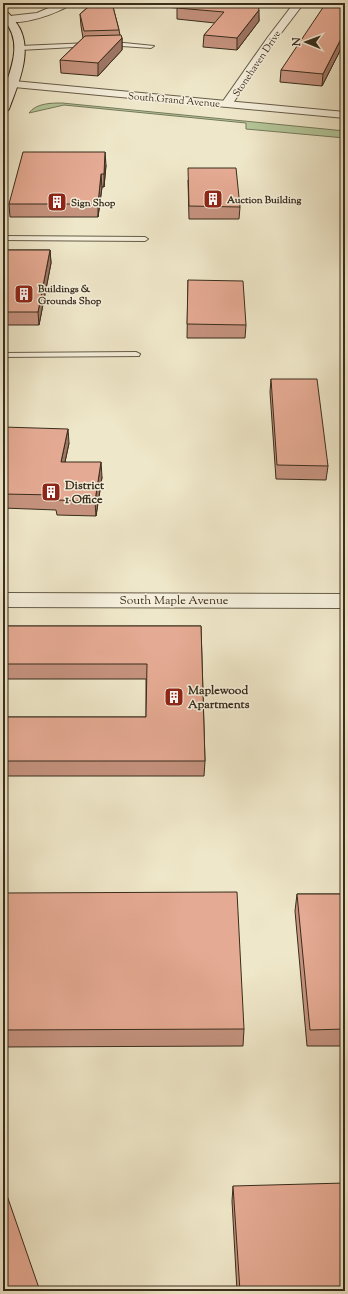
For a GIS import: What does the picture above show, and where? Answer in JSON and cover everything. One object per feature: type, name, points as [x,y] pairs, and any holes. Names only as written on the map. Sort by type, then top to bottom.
[{"type":"street","points":[[6,16],[39,16],[67,3]]},
{"type":"street","name":"Stonehaven Drive","points":[[227,104],[271,39],[298,3]]},
{"type":"street","points":[[3,109],[7,88],[18,63],[20,48],[17,31],[6,16]]},
{"type":"street","name":"South Grand Avenue","points":[[7,88],[227,104],[345,115]]},
{"type":"street","name":"South Grand Avenue","points":[[7,88],[345,121]]},
{"type":"street","name":"South Maple Avenue","points":[[3,600],[345,601]]},
{"type":"lane","points":[[298,3],[345,5]]},
{"type":"lane","points":[[101,44],[151,46]]},
{"type":"lane","points":[[20,48],[94,45]]},
{"type":"lane","points":[[3,238],[145,239]]},
{"type":"lane","points":[[3,355],[136,354]]},
{"type":"green space","points":[[62,103],[345,131],[345,138],[246,129],[246,123],[64,105],[29,113],[40,105]]},
{"type":"building","points":[[93,3],[112,3],[119,30],[84,31],[80,14]]},
{"type":"building","points":[[182,3],[258,3],[259,10],[237,38],[204,35],[224,12],[177,8]]},
{"type":"building","points":[[326,3],[345,3],[345,31],[323,74],[281,70]]},
{"type":"building","points":[[121,35],[122,38],[98,63],[60,60],[85,36]]},
{"type":"building","name":"Sign Shop","points":[[23,152],[105,152],[104,174],[101,174],[98,204],[9,204]]},
{"type":"building","name":"Auction Building","points":[[188,168],[236,168],[240,207],[189,206]]},
{"type":"building","name":"Buildings & Grounds Shop","points":[[3,250],[50,250],[38,312],[3,312]]},
{"type":"building","points":[[188,280],[243,281],[246,325],[187,324]]},
{"type":"building","points":[[271,379],[317,379],[328,466],[277,465]]},
{"type":"building","name":"District 1 Office","points":[[3,427],[68,429],[61,462],[101,462],[95,501],[55,500],[56,495],[3,494]]},
{"type":"building","name":"Maplewood Apartments","points":[[3,626],[201,626],[205,761],[3,761],[3,717],[146,717],[147,664],[3,664]]},
{"type":"building","points":[[237,892],[244,1029],[3,1030],[3,893]]},
{"type":"building","points":[[297,894],[345,894],[345,1029],[310,1030]]},
{"type":"building","points":[[345,1183],[345,1291],[240,1291],[233,1186]]},
{"type":"building","points":[[3,1184],[40,1291],[3,1291]]},
{"type":"place","name":"Auction Building","points":[[213,199]]},
{"type":"place","name":"Sign Shop","points":[[57,202]]},
{"type":"place","name":"Buildings & Grounds Shop","points":[[24,294]]},
{"type":"place","name":"District 1 Office","points":[[51,492]]},
{"type":"place","name":"Maplewood Apartments","points":[[174,697]]}]
